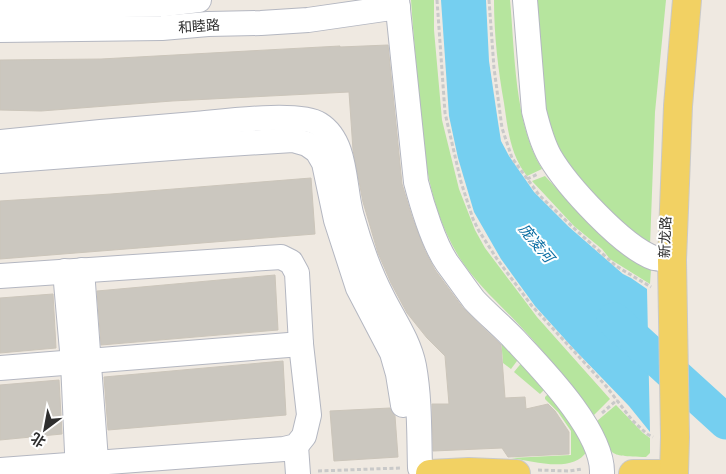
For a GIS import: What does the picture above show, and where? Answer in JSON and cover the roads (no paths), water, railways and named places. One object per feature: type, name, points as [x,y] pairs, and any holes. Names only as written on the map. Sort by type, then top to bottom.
[{"type":"main road","name":"新龙路","points":[[669,266],[670,106],[679,0]]},
{"type":"main road","name":"新龙路","points":[[663,474],[669,266],[686,0]]},
{"type":"main road","name":"新龙路","points":[[663,436],[674,474]]},
{"type":"main road","points":[[430,474],[469,472],[516,474]]},
{"type":"main road","points":[[633,474],[663,474]]},
{"type":"street","name":"和睦路","points":[[0,8],[165,4],[199,0]]},
{"type":"street","points":[[525,0],[534,110],[538,128],[550,157],[583,199],[620,236],[669,266]]},
{"type":"street","name":"和睦路","points":[[0,30],[162,28],[308,20],[397,3]]},
{"type":"street","points":[[397,3],[416,182],[421,201],[445,261],[475,300],[514,339],[578,415],[594,441],[602,464],[602,474]]},
{"type":"street","points":[[0,142],[260,118],[299,119],[318,123],[334,139],[341,158],[354,223],[382,296],[407,342],[414,365],[419,401],[420,468],[423,474]]},
{"type":"street","points":[[0,162],[293,140],[307,144],[317,151],[324,163],[336,220],[358,288],[392,353],[398,374],[409,474]]},
{"type":"street","points":[[0,276],[282,257],[291,262],[297,274],[300,344],[309,415],[304,436],[296,446],[284,449],[87,469],[0,470]]},
{"type":"street","points":[[74,271],[87,469]]},
{"type":"street","points":[[0,368],[300,344]]},
{"type":"street","points":[[296,446],[298,474]]},
{"type":"water","points":[[441,0],[486,0],[489,61],[501,141],[509,156],[534,192],[569,227],[623,274],[647,289],[650,432],[629,406],[535,306],[501,259],[474,212],[458,158],[449,116]]},
{"type":"waterway","name":"庞凌河","points":[[614,320],[726,422]]}]
